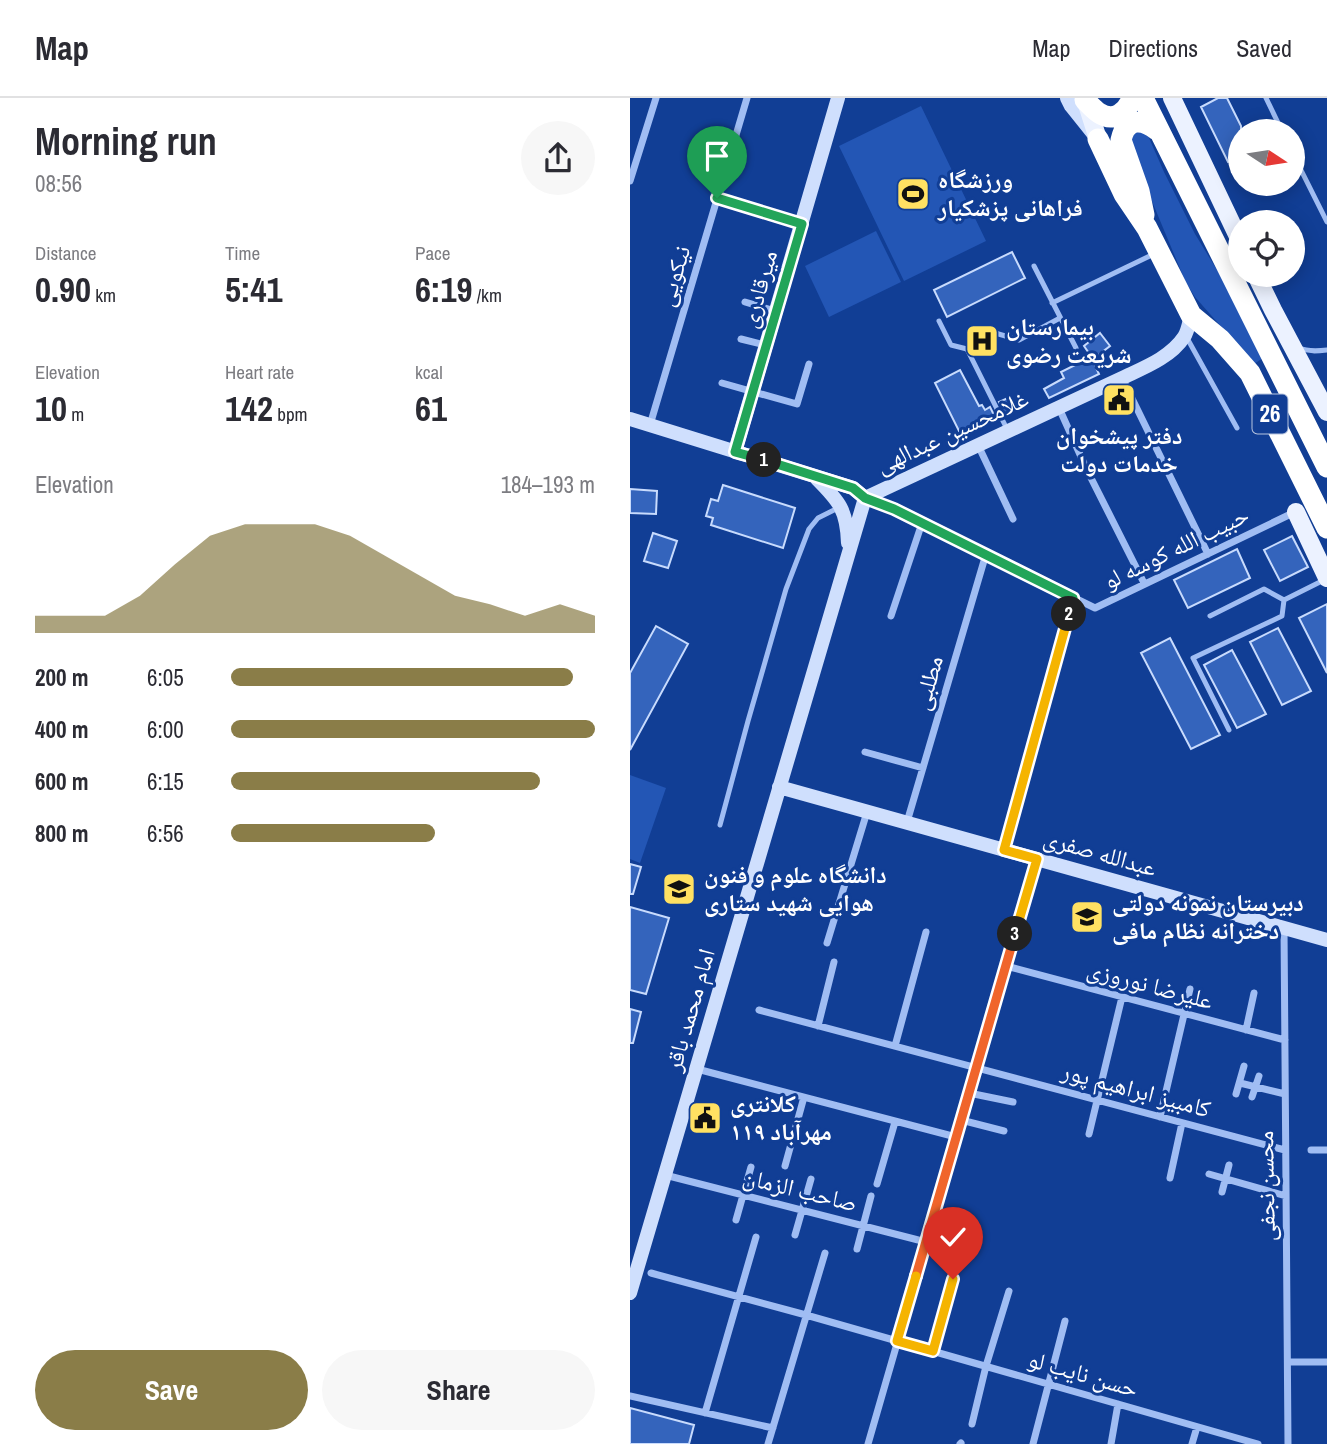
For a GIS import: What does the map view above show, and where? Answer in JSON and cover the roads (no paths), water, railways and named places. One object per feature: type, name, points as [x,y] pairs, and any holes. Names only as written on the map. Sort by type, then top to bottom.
[{"type":"highway","points":[[1079,99],[1107,117],[1119,116],[1129,107],[1132,98]]},
{"type":"highway","name":"26","points":[[1143,98],[1327,467]]},
{"type":"highway","points":[[1147,228],[1139,191],[1121,140],[1123,132],[1134,122],[1150,124],[1157,130]]},
{"type":"highway","name":"26","points":[[1098,139],[1124,194],[1147,228],[1188,325],[1220,339],[1250,373],[1305,508],[1327,528]]},
{"type":"main road","name":"میرقادری","points":[[735,452],[838,98]]},
{"type":"main road","points":[[1172,98],[1228,216]]},
{"type":"main road","points":[[1079,99],[1098,139]]},
{"type":"main road","points":[[1262,287],[1327,412]]},
{"type":"main road","name":"غلامحسین عبدالهی","points":[[865,498],[1158,360],[1177,346],[1188,325]]},
{"type":"main road","points":[[630,419],[853,488],[865,498]]},
{"type":"main road","points":[[813,475],[841,507],[847,523],[848,554]]},
{"type":"main road","name":"امام محمد باقر","points":[[630,1293],[865,498]]},
{"type":"main road","points":[[1305,508],[1327,579]]},
{"type":"main road","name":"عبدالله صفری","points":[[779,787],[1327,940]]},
{"type":"street","points":[[631,175],[656,98]]},
{"type":"street","name":"نیکویی","points":[[650,425],[747,98]]},
{"type":"street","points":[[717,198],[802,224]]},
{"type":"street","points":[[745,302],[776,311]]},
{"type":"street","points":[[741,340],[766,345]]},
{"type":"street","points":[[722,383],[797,404],[810,365]]},
{"type":"street","points":[[1122,378],[1208,554]]},
{"type":"street","points":[[1059,407],[1087,470],[1144,583]]},
{"type":"street","points":[[978,446],[1013,519]]},
{"type":"street","name":"حبیب الله کوسه لو","points":[[865,498],[894,509],[1095,608],[1305,508]]},
{"type":"street","points":[[891,616],[922,523]]},
{"type":"street","name":"مطلبی","points":[[907,823],[986,554]]},
{"type":"street","points":[[1004,850],[1073,598]]},
{"type":"street","points":[[865,752],[923,768]]},
{"type":"street","points":[[828,943],[867,812]]},
{"type":"street","points":[[868,1444],[1037,859]]},
{"type":"street","name":"محسن نجفی","points":[[1284,928],[1288,1444]]},
{"type":"street","points":[[895,1046],[926,932]]},
{"type":"street","points":[[818,1026],[834,962]]},
{"type":"street","name":"علیرضا نوروزی","points":[[1006,966],[1285,1040]]},
{"type":"street","points":[[1160,1117],[1190,989]]},
{"type":"street","points":[[1246,1030],[1254,993]]},
{"type":"street","points":[[1089,1134],[1122,997]]},
{"type":"street","name":"کامبیز ابراهیم پور","points":[[759,1010],[1285,1150]]},
{"type":"street","points":[[1236,1094],[1244,1066]]},
{"type":"street","points":[[696,1069],[956,1137]]},
{"type":"street","points":[[1252,1097],[1259,1076]]},
{"type":"street","points":[[1240,1083],[1285,1094]]},
{"type":"street","points":[[969,1093],[1013,1102]]},
{"type":"street","points":[[785,1166],[804,1097]]},
{"type":"street","points":[[961,1120],[1004,1131]]},
{"type":"street","points":[[877,1184],[895,1122]]},
{"type":"street","points":[[1170,1178],[1182,1122]]},
{"type":"street","points":[[1311,1150],[1327,1150]]},
{"type":"street","points":[[1222,1192],[1230,1165]]},
{"type":"street","points":[[736,1220],[751,1167]]},
{"type":"street","points":[[1209,1174],[1286,1196]]},
{"type":"street","name":"صاحب الزمان","points":[[665,1175],[926,1242]]},
{"type":"street","points":[[795,1235],[811,1179]]},
{"type":"street","points":[[857,1249],[871,1196]]},
{"type":"street","points":[[705,1413],[756,1237]]},
{"type":"street","points":[[768,1444],[825,1253]]},
{"type":"street","name":"حسن نایب لو","points":[[651,1273],[1258,1444]]},
{"type":"street","points":[[933,1351],[953,1279]]},
{"type":"street","points":[[972,1423],[1009,1291]]},
{"type":"street","points":[[1033,1444],[1065,1321]]},
{"type":"street","points":[[1288,1362],[1327,1362]]},
{"type":"street","points":[[630,1396],[773,1428]]},
{"type":"street","points":[[1111,1444],[1118,1404]]},
{"type":"street","points":[[1192,1444],[1197,1427]]},
{"type":"lane","points":[[1266,98],[1276,119]]},
{"type":"lane","points":[[1306,180],[1327,222]]},
{"type":"lane","points":[[1052,303],[1158,251]]},
{"type":"lane","points":[[1034,266],[1076,348]]},
{"type":"lane","points":[[939,321],[951,345],[967,349],[995,333],[1019,340],[1060,318]]},
{"type":"lane","points":[[1188,325],[1237,428]]},
{"type":"lane","points":[[1292,343],[1304,350],[1327,350]]},
{"type":"lane","points":[[967,349],[1009,431]]},
{"type":"lane","points":[[720,825],[786,589],[809,529],[818,517],[841,507]]},
{"type":"lane","points":[[1284,600],[1327,579]]},
{"type":"lane","points":[[1210,616],[1264,589],[1284,600]]},
{"type":"lane","points":[[1229,730],[1193,658],[1282,616],[1284,600]]},
{"type":"place","name":"ورزشگاه فراهانی پزشکیار","points":[[913,194]]},
{"type":"place","name":"بیمارستان شریعت رضوی","points":[[982,341]]},
{"type":"place","name":"دفتر پیشخوان خدمات دولت","points":[[1119,400]]},
{"type":"place","name":"دانشگاه علوم و فنون هوایی شهید ستاری","points":[[679,889]]},
{"type":"place","name":"دبیرستان نمونه دولتی دخترانه نظام مافی","points":[[1087,917]]},
{"type":"place","name":"کلانتری ۱۱۹ مهرآباد","points":[[705,1118]]}]
